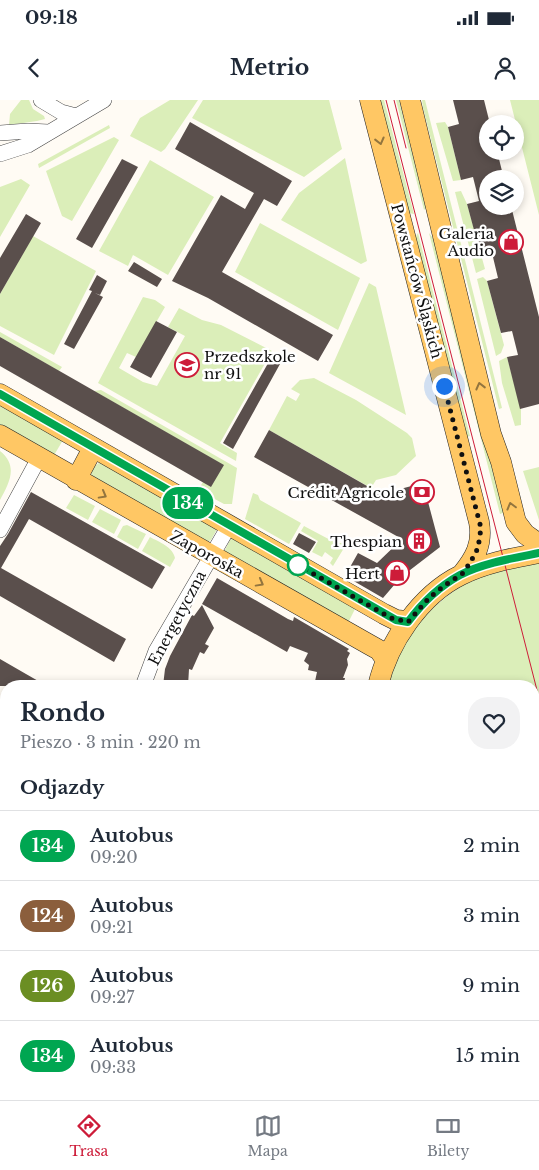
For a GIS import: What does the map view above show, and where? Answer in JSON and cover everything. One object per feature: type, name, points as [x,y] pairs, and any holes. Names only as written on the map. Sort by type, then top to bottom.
[{"type":"main road","name":"Powstańców Śląskich","points":[[370,100],[481,528],[478,551],[462,574]]},
{"type":"main road","points":[[410,100],[491,434],[501,462],[513,514],[522,531],[539,544]]},
{"type":"main road","points":[[0,394],[391,618],[408,622]]},
{"type":"main road","name":"Zaporoska","points":[[0,436],[379,650],[386,660]]},
{"type":"main road","points":[[76,480],[93,448]]},
{"type":"main road","points":[[380,680],[386,660],[408,622],[429,598],[445,585],[462,574],[501,561],[539,553]]},
{"type":"street","points":[[41,100],[61,112],[76,116]]},
{"type":"street","points":[[0,154],[28,144],[104,100]]},
{"type":"street","points":[[0,133],[48,132]]},
{"type":"street","points":[[0,530],[39,458]]},
{"type":"street","name":"Energetyczna","points":[[145,680],[156,652],[229,526]]},
{"type":"green space","points":[[21,100],[29,100],[33,109],[44,116],[45,119],[9,125],[10,114]]},
{"type":"green space","points":[[170,100],[198,100],[165,149],[161,152],[130,136],[140,118]]},
{"type":"green space","points":[[203,100],[329,100],[342,149],[304,177],[192,118]]},
{"type":"green space","points":[[378,100],[384,100],[414,214],[409,213]]},
{"type":"green space","points":[[396,100],[399,100],[426,208],[424,210]]},
{"type":"green space","points":[[422,100],[425,100],[502,408],[499,409],[423,108]]},
{"type":"green space","points":[[510,100],[539,100],[539,215],[524,156],[524,115],[514,115]]},
{"type":"green space","points":[[445,122],[448,127],[461,180],[453,181],[436,123]]},
{"type":"green space","points":[[109,125],[110,128],[39,168],[38,164]]},
{"type":"green space","points":[[114,137],[119,140],[72,221],[62,216],[46,171]]},
{"type":"green space","points":[[345,158],[367,261],[361,264],[281,220],[299,193]]},
{"type":"green space","points":[[150,160],[214,197],[168,275],[133,255],[128,266],[99,251]]},
{"type":"green space","points":[[21,179],[30,185],[0,237],[0,187]]},
{"type":"green space","points":[[461,191],[467,204],[485,269],[476,273],[455,192]]},
{"type":"green space","points":[[260,223],[360,278],[338,330],[235,272]]},
{"type":"green space","points":[[418,233],[470,436],[466,437],[415,238]]},
{"type":"green space","points":[[429,233],[435,241],[506,512],[500,514]]},
{"type":"green space","points":[[33,236],[96,271],[54,355],[0,326],[0,294]]},
{"type":"green space","points":[[483,277],[487,281],[504,345],[501,353],[496,356],[477,279]]},
{"type":"green space","points":[[369,283],[376,287],[406,415],[329,373]]},
{"type":"green space","name":"Przedszkole nr 91","points":[[143,297],[155,300],[165,307],[136,357],[127,353],[119,368],[143,382],[157,386],[185,336],[168,327],[179,308],[202,320],[221,325],[272,351],[220,443],[237,453],[236,461],[98,383]]},
{"type":"green space","points":[[0,332],[62,367],[59,371],[0,337]]},
{"type":"green space","points":[[507,357],[521,409],[521,425],[515,426],[502,383],[499,361]]},
{"type":"green space","points":[[314,378],[356,400],[407,433],[412,438],[416,456],[396,475],[376,480],[371,488],[269,430],[287,396],[296,401],[300,394],[291,389],[300,380]]},
{"type":"green space","points":[[101,390],[237,468],[232,504],[224,504],[198,490],[203,482],[223,465],[94,391]]},
{"type":"green space","points":[[0,404],[63,440],[53,457],[0,427]]},
{"type":"green space","points":[[0,451],[6,457],[11,469],[9,481],[0,500]]},
{"type":"green space","points":[[102,462],[217,529],[211,540],[205,543],[91,478],[94,468]]},
{"type":"green space","points":[[539,467],[539,520],[523,471]]},
{"type":"green space","points":[[253,493],[258,495],[260,500],[301,523],[289,544],[245,519]]},
{"type":"green space","points":[[74,495],[95,506],[88,520],[66,508]]},
{"type":"green space","points":[[100,509],[121,520],[114,534],[92,522]]},
{"type":"green space","points":[[127,525],[146,534],[138,549],[117,537],[123,526]]},
{"type":"green space","points":[[304,526],[336,543],[342,543],[344,548],[333,566],[330,563],[333,558],[325,552],[322,557],[312,552],[318,541],[301,531]]},
{"type":"green space","points":[[232,536],[356,607],[347,625],[223,554]]},
{"type":"green space","points":[[150,537],[165,545],[174,554],[175,558],[170,567],[142,551]]},
{"type":"green space","points":[[539,561],[539,680],[388,680],[403,646],[427,614],[465,583],[476,577]]},
{"type":"building","points":[[453,100],[484,100],[488,115],[479,115],[479,160],[499,160],[502,170],[479,170],[479,201],[473,177],[461,180],[448,127],[459,124]]},
{"type":"building","points":[[190,122],[292,181],[277,206],[264,199],[222,272],[333,335],[318,361],[208,298],[172,281],[221,195],[245,209],[254,193],[175,149]]},
{"type":"building","points":[[122,159],[138,167],[92,248],[76,239]]},
{"type":"building","points":[[479,201],[479,215],[513,215],[539,317],[539,404],[520,409],[507,357],[518,355],[512,331],[501,333],[487,281],[498,278],[492,253],[481,256],[467,204]]},
{"type":"building","points":[[26,214],[41,223],[0,294],[0,258]]},
{"type":"building","points":[[134,262],[162,279],[157,287],[128,271]]},
{"type":"building","points":[[97,275],[107,281],[100,295],[95,293],[103,297],[74,349],[64,344],[92,291],[89,290]]},
{"type":"building","points":[[156,321],[177,332],[151,378],[130,367]]},
{"type":"building","points":[[0,337],[224,465],[211,487],[0,366]]},
{"type":"building","points":[[271,358],[280,364],[233,449],[223,443]]},
{"type":"building","points":[[269,430],[381,494],[423,483],[440,547],[401,577],[383,598],[345,576],[358,553],[377,563],[402,539],[254,457]]},
{"type":"building","points":[[31,492],[165,567],[152,589],[29,519],[1,568],[126,639],[114,662],[0,596],[0,546]]},
{"type":"building","points":[[299,533],[316,542],[309,553],[293,544]]},
{"type":"building","points":[[217,578],[288,619],[293,621],[294,617],[349,649],[347,651],[350,653],[347,659],[348,665],[343,678],[345,678],[344,680],[315,680],[317,672],[308,670],[309,665],[304,661],[308,653],[290,646],[287,652],[202,604]]},
{"type":"building","points":[[202,605],[214,628],[205,644],[209,646],[204,654],[200,652],[192,670],[189,669],[188,680],[164,680],[165,669],[170,656],[192,615],[194,616]]},
{"type":"building","points":[[0,659],[36,680],[0,680]]},
{"type":"tram line","points":[[386,100],[534,680]]},
{"type":"tram line","points":[[394,100],[406,148]]},
{"type":"bus line","name":"134","points":[[0,394],[396,620],[408,622],[429,598],[462,574],[501,561],[539,553]]},
{"type":"place","name":"Galeria Audio","points":[[511,242]]},
{"type":"place","name":"Przedszkole nr 91","points":[[187,365]]},
{"type":"place","name":"Crédit Agricole","points":[[422,492]]},
{"type":"place","name":"Thespian","points":[[419,541]]},
{"type":"place","name":"Hert","points":[[397,573]]},
{"type":"route","points":[[298,565],[391,618],[408,622],[429,598],[462,574],[478,551],[481,528],[444,386]]}]
